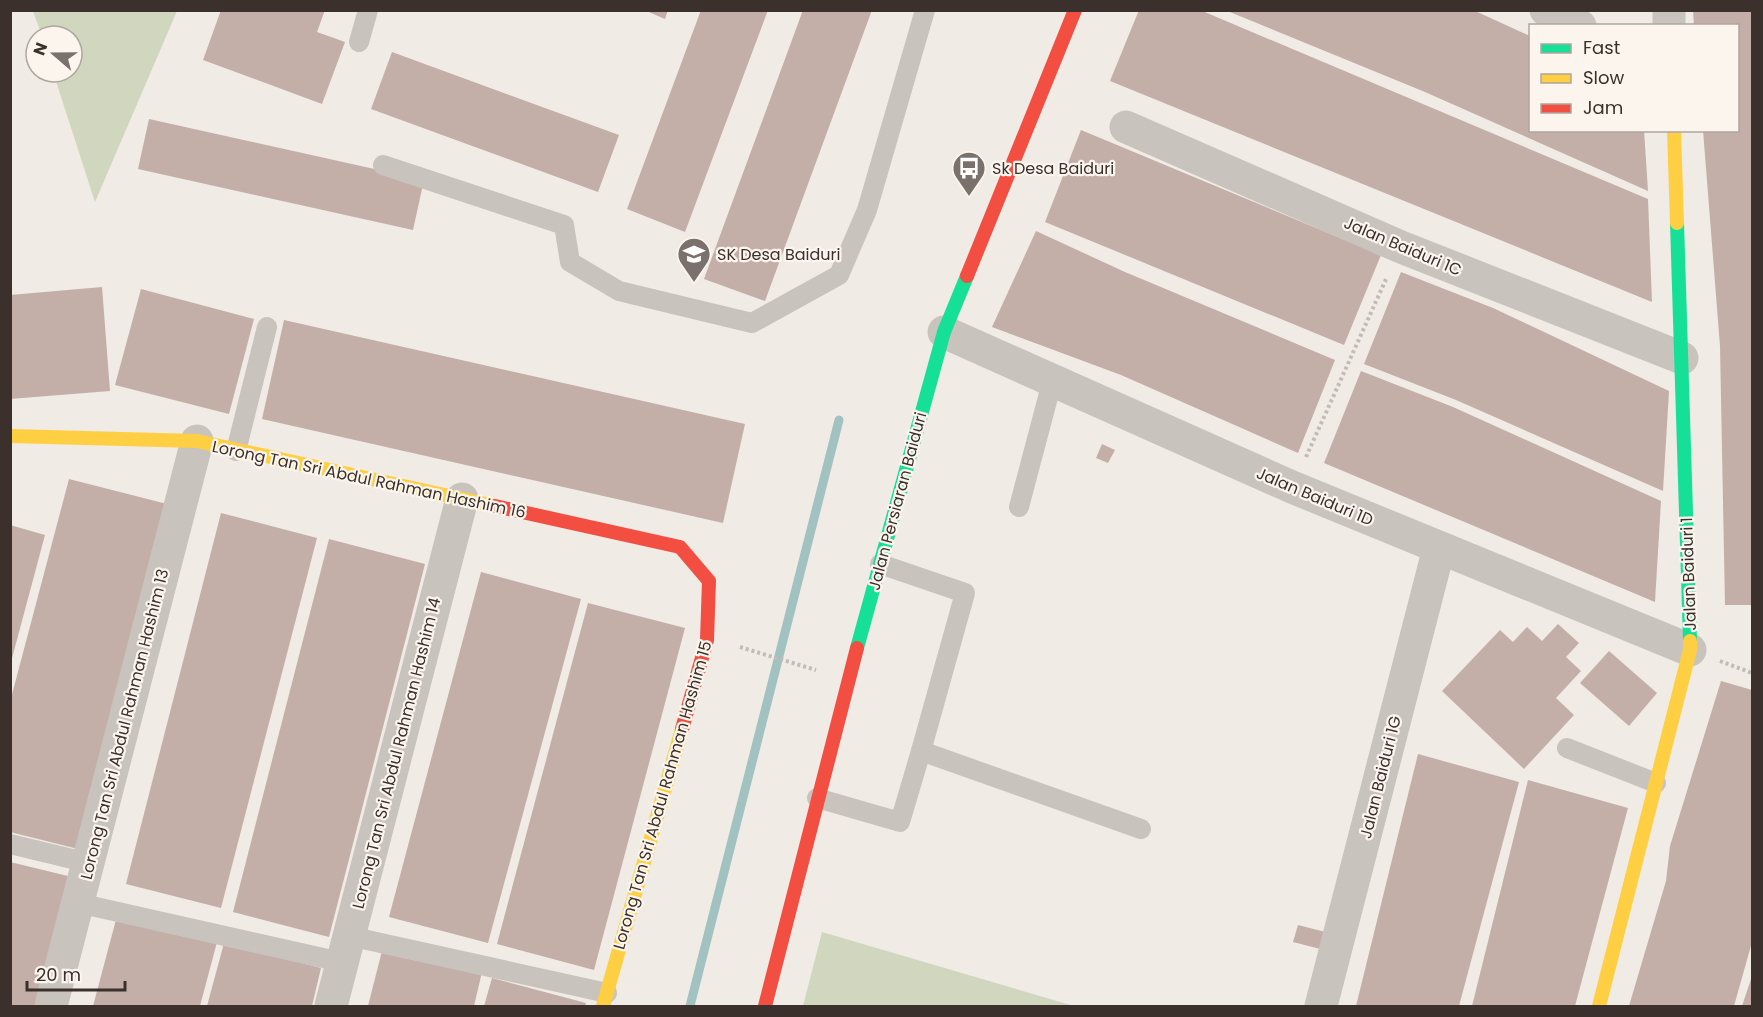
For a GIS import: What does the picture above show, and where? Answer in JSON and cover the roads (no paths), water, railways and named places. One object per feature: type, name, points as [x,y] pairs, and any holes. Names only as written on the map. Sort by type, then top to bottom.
[{"type":"street","name":"Jalan Persiaran Baiduri","points":[[765,1006],[817,798],[944,332],[1075,10]]},
{"type":"street","points":[[1546,10],[1577,24]]},
{"type":"street","name":"Jalan Baiduri 1C","points":[[1126,127],[1401,247],[1682,358]]},
{"type":"street","name":"Jalan Baiduri 1","points":[[1599,1006],[1690,650],[1674,132]]},
{"type":"street","name":"Jalan Baiduri 1D","points":[[944,332],[1292,487],[1690,650]]},
{"type":"street","name":"Lorong Tan Sri Abdul Rahman Hashim 16","points":[[10,436],[197,441],[680,547],[709,581]]},
{"type":"street","name":"Lorong Tan Sri Abdul Rahman Hashim 13","points":[[51,1006],[197,441]]},
{"type":"street","name":"Lorong Tan Sri Abdul Rahman Hashim 14","points":[[331,1006],[462,499]]},
{"type":"street","name":"Jalan Baiduri 1G","points":[[1321,1006],[1438,548]]},
{"type":"street","name":"Lorong Tan Sri Abdul Rahman Hashim 15","points":[[605,1000],[707,640],[709,581]]},
{"type":"lane","points":[[359,42],[368,10]]},
{"type":"lane","points":[[383,165],[564,225],[570,261],[619,291],[752,323],[839,275],[867,210],[925,10]]},
{"type":"lane","points":[[236,451],[267,327]]},
{"type":"lane","points":[[1019,507],[1052,382]]},
{"type":"lane","points":[[817,798],[900,822],[965,593],[880,564]]},
{"type":"lane","points":[[1567,748],[1656,783]]},
{"type":"lane","points":[[921,752],[1141,829]]},
{"type":"lane","points":[[10,844],[89,862]]},
{"type":"lane","points":[[78,903],[345,949],[605,1000]]},
{"type":"waterway","points":[[690,1006],[839,420]]},
{"type":"place","name":"Sk Desa Baiduri","points":[[969,197]]},
{"type":"place","name":"SK Desa Baiduri","points":[[694,283]]}]
